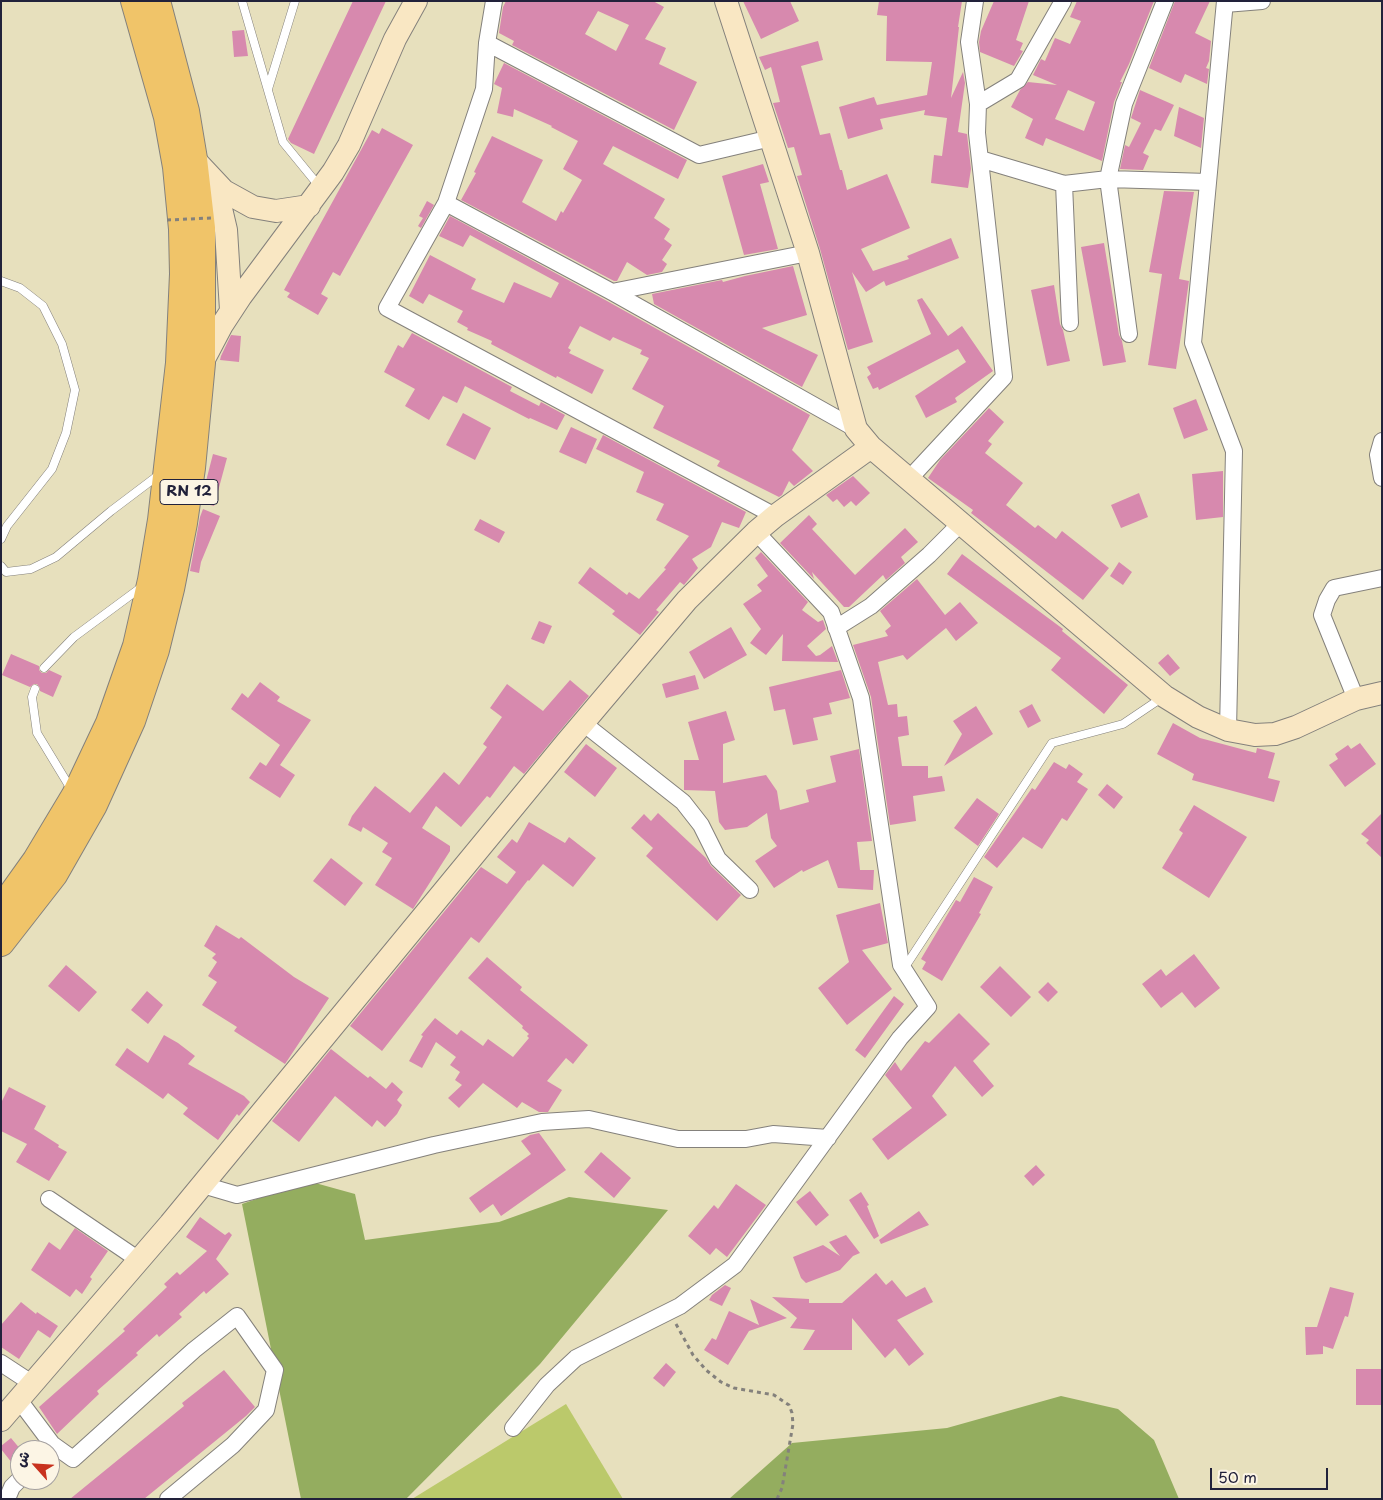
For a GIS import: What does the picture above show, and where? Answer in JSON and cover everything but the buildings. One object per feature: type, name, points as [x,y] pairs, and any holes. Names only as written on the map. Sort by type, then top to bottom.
[{"type":"highway","name":"RN 12","points":[[1,909],[36,860],[75,795],[109,723],[136,646],[151,580],[168,469],[179,363],[183,274],[182,229],[176,167],[167,117],[134,1]]},
{"type":"highway","name":"RN 12","points":[[1,944],[54,876],[94,805],[132,721],[156,650],[173,579],[192,468],[202,363],[202,228],[186,111],[157,1]]},
{"type":"main road","points":[[396,39],[408,1]]},
{"type":"main road","points":[[202,363],[231,310],[315,198],[348,145],[396,39],[416,1]]},
{"type":"main road","points":[[726,1],[808,252],[856,429],[870,447],[1164,696],[1198,717],[1228,730],[1255,735],[1274,734],[1296,727],[1356,698],[1382,693]]},
{"type":"main road","points":[[194,159],[215,183],[238,200],[263,210],[276,211],[315,198]]},
{"type":"main road","points":[[215,183],[226,230],[231,310]]},
{"type":"main road","points":[[1,1420],[203,1185],[583,723],[687,600],[756,532],[775,516],[870,447]]},
{"type":"street","points":[[494,1],[487,43],[484,89],[446,203],[387,308],[775,516]]},
{"type":"street","points":[[909,479],[1004,377],[977,133],[978,104],[969,42],[974,1]]},
{"type":"street","points":[[978,104],[1018,80],[1063,1]]},
{"type":"street","points":[[1129,334],[1108,179],[1124,104],[1165,1]]},
{"type":"street","points":[[1228,730],[1234,451],[1193,343],[1225,3],[1262,1]]},
{"type":"street","points":[[487,43],[700,155],[771,138]]},
{"type":"street","points":[[980,159],[1064,184],[1108,179],[1208,182]]},
{"type":"street","points":[[1064,184],[1070,323]]},
{"type":"street","points":[[446,203],[612,292],[856,429]]},
{"type":"street","points":[[612,292],[808,252]]},
{"type":"street","points":[[1382,441],[1378,455],[1382,478]]},
{"type":"street","points":[[836,628],[871,606],[929,555],[960,524]]},
{"type":"street","points":[[513,1428],[546,1385],[576,1358],[680,1306],[735,1265],[900,1038],[928,1007],[901,965],[861,698],[831,612],[756,532]]},
{"type":"street","points":[[1356,698],[1322,615],[1327,600],[1334,588],[1382,578]]},
{"type":"street","points":[[583,723],[684,802],[701,825],[718,859],[750,890]]},
{"type":"street","points":[[203,1185],[237,1195],[434,1145],[542,1122],[589,1119],[678,1139],[746,1139],[772,1134],[828,1138]]},
{"type":"street","points":[[49,1199],[139,1260]]},
{"type":"street","points":[[60,1453],[72,1459],[194,1350],[237,1316],[275,1370],[266,1410],[233,1445],[168,1499]]},
{"type":"street","points":[[1,1363],[26,1392],[46,1440]]},
{"type":"lane","points":[[242,1],[283,142],[315,198]]},
{"type":"lane","points":[[268,90],[294,1]]},
{"type":"lane","points":[[1,281],[20,288],[43,306],[62,344],[75,390],[66,433],[52,470],[7,526],[1,539]]},
{"type":"lane","points":[[1,566],[6,572],[31,569],[56,557],[111,510],[168,469]]},
{"type":"lane","points":[[44,668],[74,637],[151,580]]},
{"type":"lane","points":[[35,689],[32,697],[37,733],[75,795]]},
{"type":"lane","points":[[904,970],[1052,743],[1124,724],[1164,696]]},
{"type":"path","points":[[167,220],[211,218]]},
{"type":"path","points":[[669,1312],[693,1356],[721,1382],[734,1388],[774,1395],[783,1399],[789,1405],[793,1424],[782,1488],[777,1499]]},
{"type":"green space","points":[[308,1181],[355,1194],[365,1240],[499,1222],[569,1197],[668,1210],[540,1364],[406,1499],[301,1499],[242,1204]]},
{"type":"green space","points":[[1061,1396],[1118,1409],[1154,1440],[1179,1499],[729,1499],[792,1443],[947,1428]]},
{"type":"green space","points":[[566,1404],[623,1499],[412,1499]]}]
